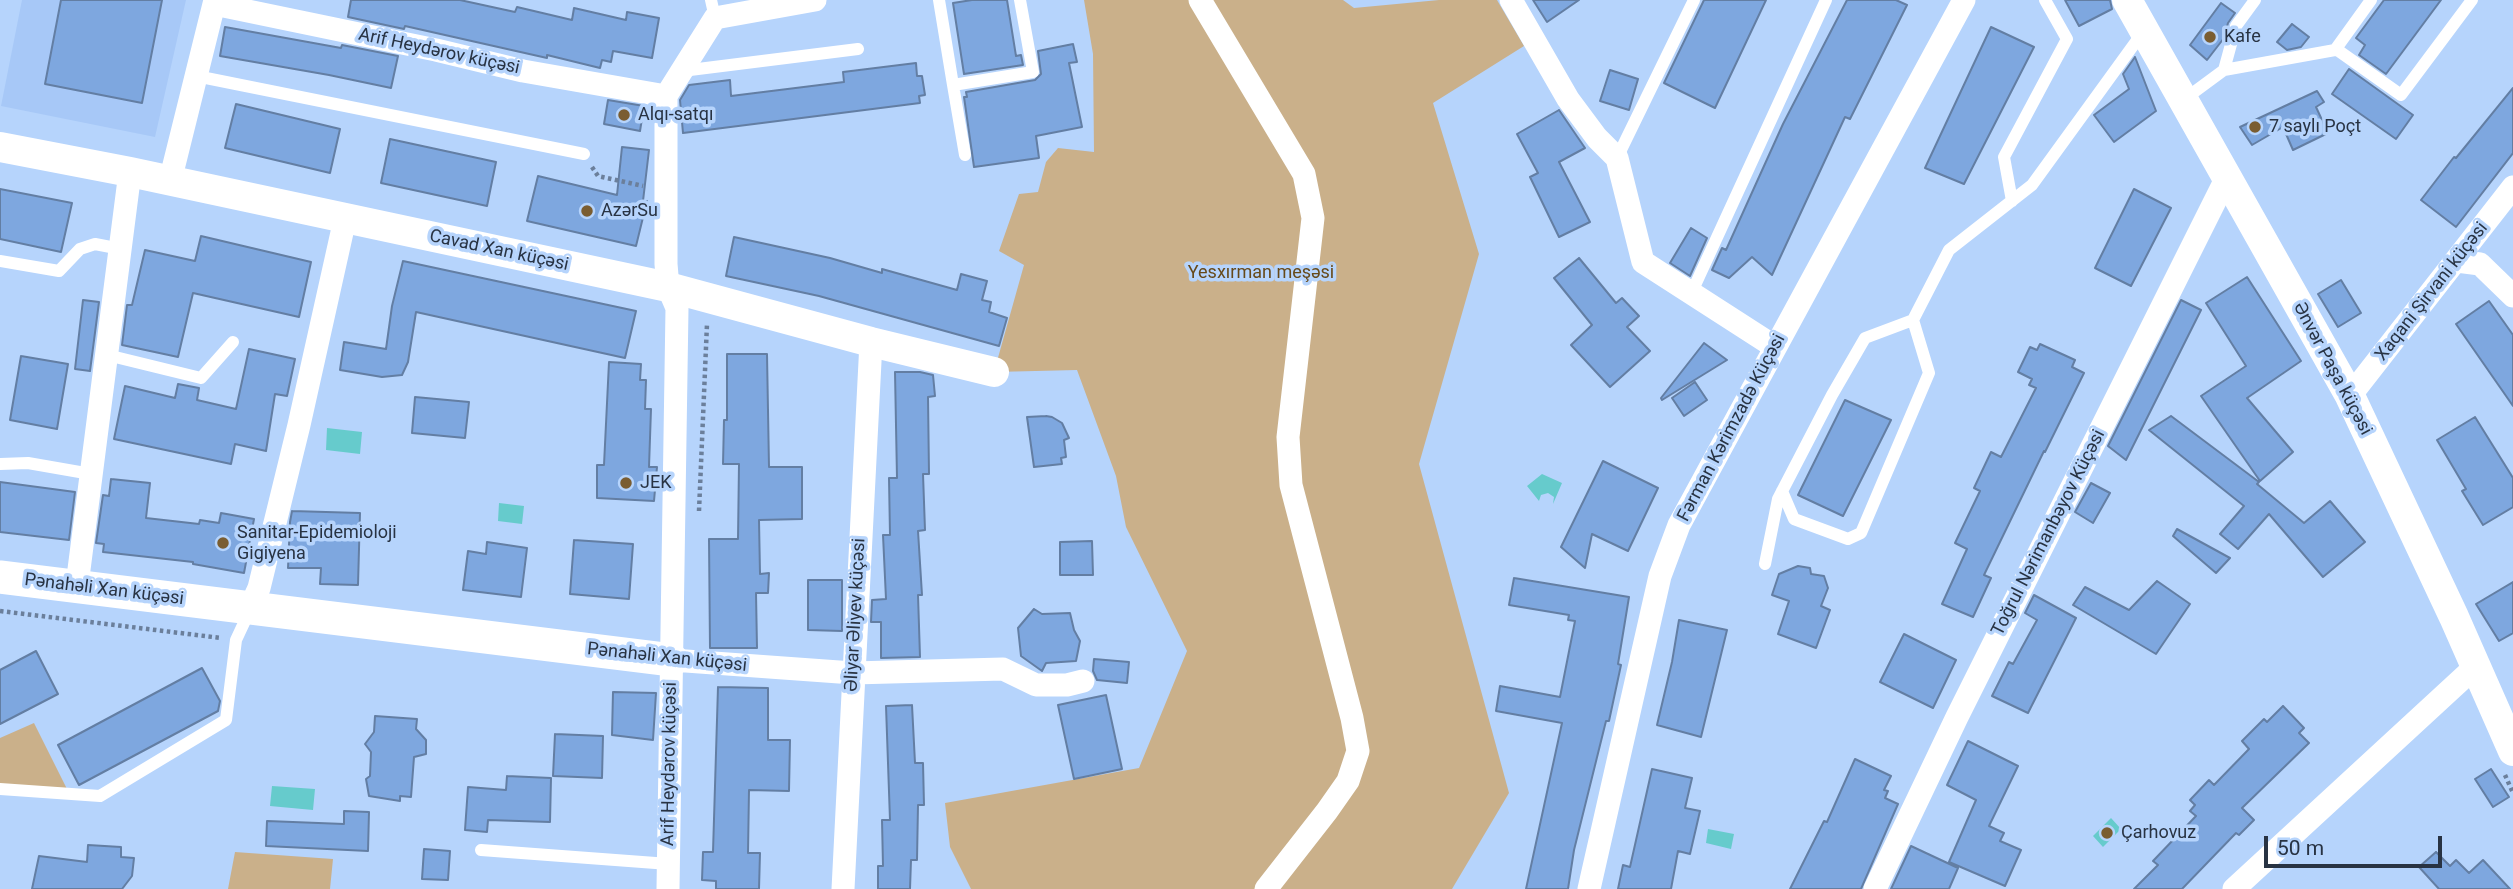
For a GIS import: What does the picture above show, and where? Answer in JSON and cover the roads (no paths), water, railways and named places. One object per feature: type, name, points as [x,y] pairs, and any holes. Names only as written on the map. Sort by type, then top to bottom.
[{"type":"main road","name":"Pənahəli Xan küçəsi","points":[[0,577],[672,660]]},
{"type":"street","points":[[666,96],[682,71],[713,9],[815,0]]},
{"type":"street","points":[[1200,0],[1304,174],[1313,218],[1288,438],[1291,485],[1352,718],[1358,751],[1348,781],[1334,802],[1265,889]]},
{"type":"street","points":[[1511,0],[1568,99],[1597,138],[1617,158],[1643,262],[1775,347]]},
{"type":"street","name":"Fərman Kərimzadə Küçəsi","points":[[1589,889],[1660,576],[1679,524],[1964,0]]},
{"type":"street","name":"Ənvər Paşa küçəsi","points":[[2126,0],[2350,396],[2513,751]]},
{"type":"street","points":[[170,181],[214,2]]},
{"type":"street","name":"Arif Heydərov küçəsi","points":[[214,2],[523,71],[666,96],[668,287],[677,308],[668,889]]},
{"type":"street","name":"Cavad Xan küçəsi","points":[[0,146],[668,287],[994,372]]},
{"type":"street","points":[[77,585],[130,172]]},
{"type":"street","name":"Toğrul Nərimanbəyov Küçəsi","points":[[1875,889],[1957,717],[2226,179]]},
{"type":"street","name":"Xaqani Şirvani küçəsi","points":[[2350,396],[2513,187]]},
{"type":"street","points":[[250,608],[259,588],[345,219]]},
{"type":"street","points":[[2457,261],[2480,264],[2513,296]]},
{"type":"street","name":"Əliyar Əliyev küçəsi","points":[[843,889],[871,342]]},
{"type":"street","name":"Pənahəli Xan küçəsi","points":[[672,660],[853,673],[1003,670],[1037,685],[1068,685],[1083,681]]},
{"type":"street","points":[[2234,889],[2476,666]]},
{"type":"lane","points":[[939,0],[965,155]]},
{"type":"lane","points":[[953,85],[1033,72],[1020,0]]},
{"type":"lane","points":[[1617,158],[1694,0]]},
{"type":"lane","points":[[1691,294],[1826,0]]},
{"type":"lane","points":[[2012,201],[2004,157],[2067,39],[2045,0]]},
{"type":"lane","points":[[2224,71],[2236,26],[2255,0]]},
{"type":"lane","points":[[2182,102],[2224,71],[2336,49],[2371,0]]},
{"type":"lane","points":[[2336,49],[2401,95],[2472,0]]},
{"type":"lane","points":[[1765,564],[1778,499],[1832,394],[1865,338],[1913,320],[1949,250],[2032,185],[2143,32]]},
{"type":"lane","points":[[682,71],[858,49]]},
{"type":"lane","points":[[196,76],[584,154]]},
{"type":"lane","points":[[0,261],[59,271],[80,249],[95,244],[121,249]]},
{"type":"lane","points":[[1782,491],[1794,519],[1848,539],[1861,533],[1930,373],[1913,320]]},
{"type":"lane","points":[[107,355],[201,378],[233,342]]},
{"type":"lane","points":[[0,464],[28,463],[91,474]]},
{"type":"lane","points":[[0,789],[100,796],[226,720],[236,640],[250,608]]},
{"type":"lane","points":[[481,850],[669,864]]},
{"type":"place","name":"Kafe","points":[[2210,37]]},
{"type":"place","name":"Alqı-satqı","points":[[624,115]]},
{"type":"place","name":"7 saylı Poçt","points":[[2255,127]]},
{"type":"place","name":"AzərSu","points":[[587,211]]},
{"type":"place","name":"JEK","points":[[626,483]]},
{"type":"place","name":"Sanitar-Epidemioloji Gigiyena","points":[[223,543]]},
{"type":"place","name":"Çarhovuz","points":[[2107,833]]},
{"type":"park label","name":"Yesxırman meşəsi","points":[[1261,273]]}]
